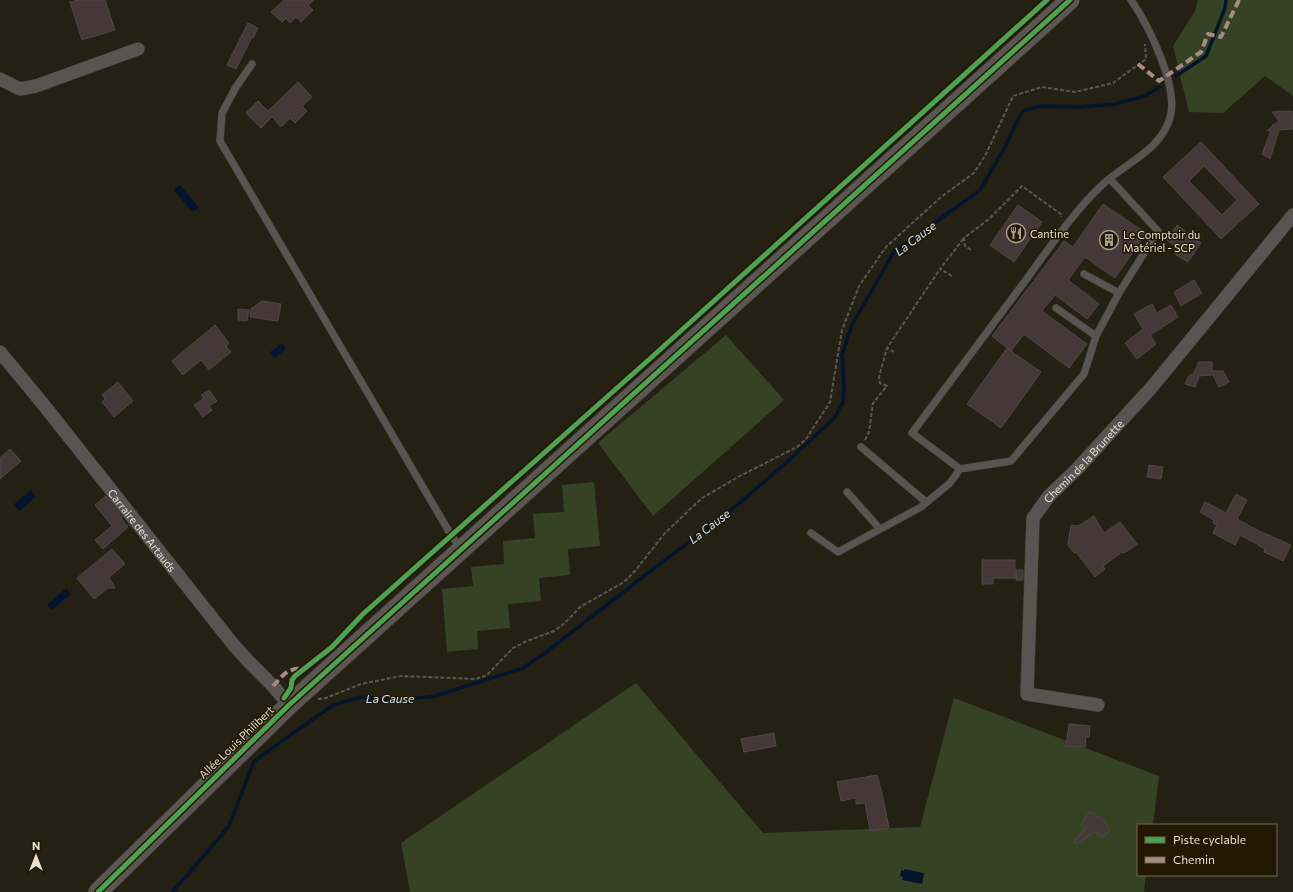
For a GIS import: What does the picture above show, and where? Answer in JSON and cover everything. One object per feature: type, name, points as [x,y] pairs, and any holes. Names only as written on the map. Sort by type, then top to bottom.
[{"type":"street","name":"Allée Louis Philibert","points":[[98,892],[289,705],[1070,0]]},
{"type":"street","points":[[0,79],[20,88],[36,86],[138,49]]},
{"type":"street","name":"Chemin de la Brunette","points":[[1098,705],[1027,694],[1033,518],[1049,496],[1077,469],[1152,387],[1293,214]]},
{"type":"street","name":"Carraire des Artauds","points":[[0,352],[53,416],[228,638],[289,705]]},
{"type":"lane","points":[[960,469],[912,433],[1067,224],[1097,190],[1151,148],[1159,140],[1166,129],[1172,109],[1170,86],[1163,63],[1140,13],[1131,0]]},
{"type":"lane","points":[[252,64],[236,87],[222,113],[220,141],[447,528],[462,549]]},
{"type":"lane","points":[[811,533],[838,552],[921,507],[950,483],[960,469],[1011,461],[1084,374],[1096,336],[1119,294],[1158,231],[1110,179]]},
{"type":"lane","points":[[1084,274],[1119,294]]},
{"type":"lane","points":[[1056,308],[1096,336]]},
{"type":"lane","points":[[861,447],[926,502]]},
{"type":"lane","points":[[846,492],[880,530]]},
{"type":"path","points":[[313,700],[326,698],[361,684],[401,676],[476,679],[487,675],[513,648],[554,631],[580,607],[624,582],[635,571],[665,533],[702,498],[738,477],[797,447],[806,439],[830,402],[842,330],[859,286],[886,247],[941,197],[974,173],[986,154],[1013,96],[1042,87],[1075,92],[1113,83],[1146,59],[1144,44]]},
{"type":"path","points":[[861,447],[869,432],[873,403],[887,386],[880,383],[879,377],[887,348],[940,269],[964,238],[989,219],[1022,186],[1062,215],[1060,219],[1067,224]]},
{"type":"path","points":[[964,238],[965,246],[971,250]]},
{"type":"path","points":[[940,269],[952,276]]},
{"type":"path","points":[[887,348],[894,352]]},
{"type":"green space","points":[[1198,0],[1293,0],[1293,96],[1265,76],[1223,113],[1189,112],[1173,46],[1195,11]]},
{"type":"green space","points":[[726,335],[784,400],[653,516],[598,443]]},
{"type":"green space","points":[[594,482],[600,546],[568,549],[570,575],[539,578],[541,601],[508,604],[510,628],[477,631],[478,649],[447,652],[442,589],[473,586],[471,567],[504,564],[503,541],[535,538],[533,514],[564,512],[562,485]]},
{"type":"green space","points":[[636,683],[763,833],[920,827],[954,698],[1159,776],[1153,824],[1137,824],[1137,876],[1146,876],[1144,892],[410,892],[401,843]]},
{"type":"water","points":[[180,185],[199,207],[192,212],[174,190]]},
{"type":"water","points":[[282,343],[286,349],[275,358],[270,352]]},
{"type":"water","points":[[31,490],[36,497],[19,511],[14,504]]},
{"type":"water","points":[[66,588],[71,594],[52,610],[47,605]]},
{"type":"water","points":[[904,869],[924,873],[922,884],[902,880],[903,877],[900,876],[901,870],[904,871]]},
{"type":"building","points":[[78,0],[105,0],[115,30],[82,40],[70,2]]},
{"type":"building","points":[[284,0],[314,0],[308,5],[313,10],[301,22],[296,17],[290,23],[286,18],[282,22],[271,12]]},
{"type":"building","points":[[248,23],[258,28],[236,69],[227,65]]},
{"type":"building","points":[[298,82],[312,97],[302,106],[307,111],[295,123],[290,118],[281,127],[272,117],[261,128],[246,113],[258,101],[268,111]]},
{"type":"building","points":[[1292,111],[1293,129],[1279,130],[1270,159],[1262,154],[1271,130],[1267,131],[1273,124],[1274,125],[1279,121],[1272,112]]},
{"type":"building","points":[[1201,142],[1259,204],[1221,239],[1163,177]],"holes":[[[1204,166],[1237,200],[1222,215],[1189,181]]]},
{"type":"building","points":[[1103,204],[1146,233],[1115,278],[1085,257],[1068,280],[1099,304],[1087,319],[1055,295],[1042,311],[1087,344],[1069,368],[1024,334],[1011,351],[992,336],[1064,241],[1073,247]]},
{"type":"building","name":"Cantine","points":[[1018,205],[1042,222],[1014,262],[990,245]]},
{"type":"building","points":[[1177,225],[1201,243],[1188,262],[1175,254],[1178,249],[1167,240]]},
{"type":"building","points":[[1194,280],[1202,293],[1181,306],[1174,292]]},
{"type":"building","points":[[262,301],[281,304],[278,321],[250,317],[251,309]]},
{"type":"building","points":[[1152,304],[1157,313],[1171,305],[1178,317],[1150,335],[1156,344],[1137,359],[1125,343],[1143,329],[1134,314]]},
{"type":"building","points":[[238,309],[249,310],[247,321],[238,320]]},
{"type":"building","points":[[215,325],[229,343],[226,346],[231,352],[209,370],[201,360],[183,375],[172,361]]},
{"type":"building","points":[[1007,348],[1041,372],[1001,428],[967,404]]},
{"type":"building","points":[[1199,362],[1212,362],[1212,371],[1223,371],[1229,382],[1219,387],[1213,375],[1197,376],[1199,377],[1195,387],[1185,384],[1190,374],[1193,375]]},
{"type":"building","points":[[118,382],[133,401],[114,417],[102,402],[105,399],[102,395]]},
{"type":"building","points":[[209,390],[217,401],[209,406],[212,410],[203,417],[194,405],[204,398],[201,395]]},
{"type":"building","points":[[10,449],[21,461],[0,479],[0,458]]},
{"type":"building","points":[[1149,465],[1163,467],[1161,479],[1147,477]]},
{"type":"building","points":[[1236,494],[1247,500],[1237,519],[1257,530],[1291,545],[1283,561],[1264,552],[1265,549],[1240,535],[1235,545],[1213,533],[1217,525],[1213,523],[1214,520],[1200,512],[1205,502],[1226,513]]},
{"type":"building","points":[[106,496],[128,527],[103,549],[95,540],[112,526],[95,505]]},
{"type":"building","points":[[1094,516],[1104,533],[1120,522],[1137,544],[1124,553],[1122,552],[1103,566],[1105,569],[1095,577],[1076,552],[1074,553],[1068,545],[1071,525],[1078,526]]},
{"type":"building","points":[[112,549],[125,564],[109,577],[115,588],[108,588],[94,599],[77,578]]},
{"type":"building","points":[[982,560],[1015,560],[1015,578],[993,578],[993,584],[982,584]]},
{"type":"building","points":[[1016,570],[1023,570],[1023,580],[1016,580]]},
{"type":"building","points":[[1069,724],[1090,726],[1089,737],[1086,737],[1085,747],[1066,746]]},
{"type":"building","points":[[774,733],[776,746],[744,752],[741,739]]},
{"type":"building","points":[[877,775],[889,828],[870,831],[865,803],[856,804],[856,798],[841,801],[837,782]]},
{"type":"building","points":[[1090,811],[1104,821],[1110,831],[1101,838],[1096,831],[1076,844],[1074,841],[1086,829],[1081,825]]},
{"type":"waterway","name":"La Cause","points":[[1176,76],[1206,56],[1225,8],[1226,0]]},
{"type":"waterway","name":"La Cause","points":[[172,892],[229,826],[254,761],[333,705],[362,697],[400,700],[435,696],[523,668],[541,656],[735,507],[788,461],[834,418],[843,402],[844,387],[842,355],[852,325],[894,252],[980,190],[1006,145],[1023,111],[1040,106],[1081,107],[1115,104],[1145,96],[1160,87]]},
{"type":"marked path","points":[[1138,64],[1159,81],[1201,52],[1208,34],[1221,37],[1239,0]]},
{"type":"marked path","points":[[273,686],[286,672],[294,669],[305,668]]},
{"type":"cycle path","points":[[284,698],[291,688],[292,680],[295,676],[332,647],[363,614],[653,356],[1047,0]]},
{"type":"cycle path","points":[[98,892],[289,705],[1070,0]]},
{"type":"place","name":"Cantine","points":[[1016,233]]},
{"type":"place","name":"Le Comptoir du Matériel - SCP","points":[[1109,240]]}]
